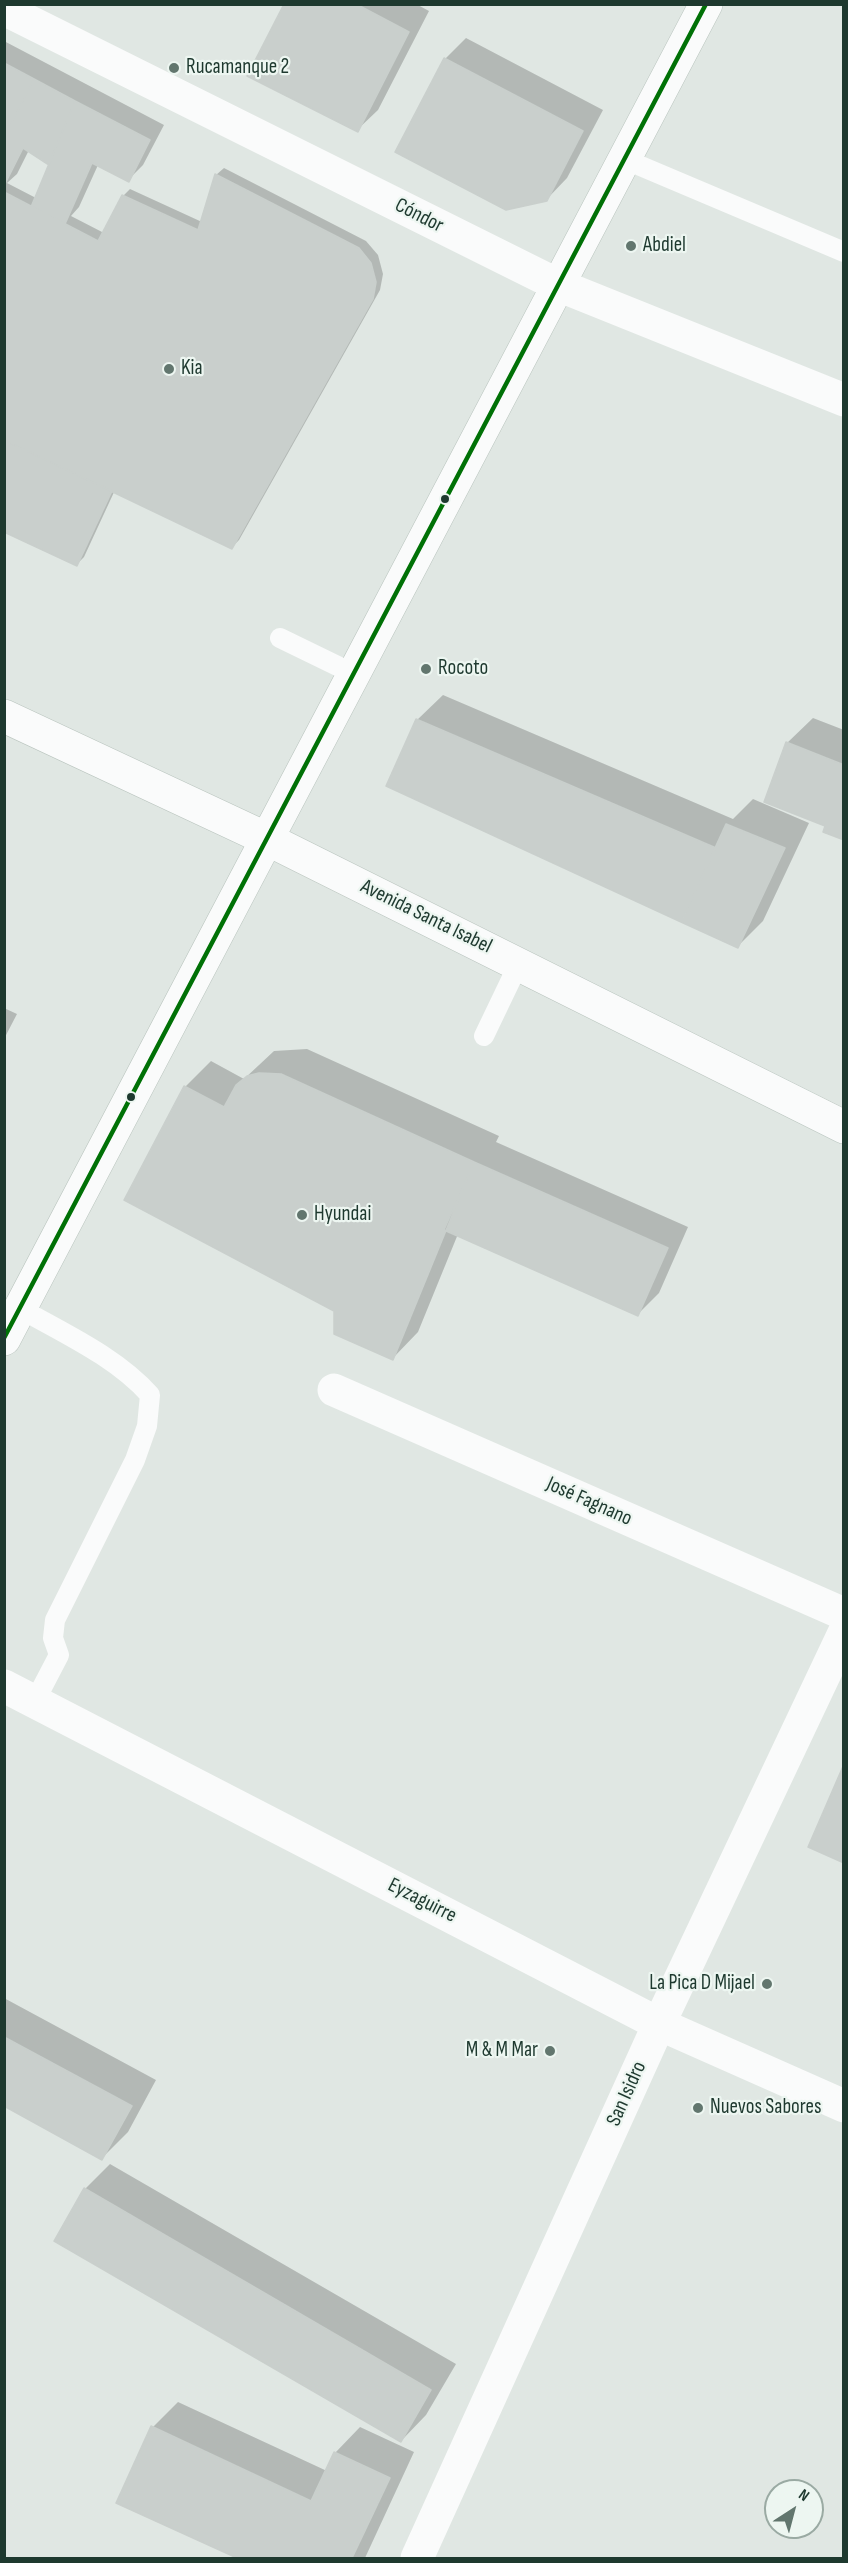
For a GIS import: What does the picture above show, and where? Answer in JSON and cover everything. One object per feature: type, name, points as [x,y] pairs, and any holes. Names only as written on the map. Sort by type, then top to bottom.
[{"type":"street","points":[[4,1339],[706,4]]},
{"type":"street","name":"Cóndor","points":[[4,9],[558,285],[843,400]]},
{"type":"street","name":"Avenida Santa Isabel","points":[[4,716],[267,839],[843,1127]]},
{"type":"street","name":"José Fagnano","points":[[334,1390],[843,1614]]},
{"type":"street","name":"San Isidro","points":[[417,2559],[659,2024],[843,1633]]},
{"type":"street","name":"Eyzaguirre","points":[[4,1686],[659,2024],[843,2106]]},
{"type":"lane","points":[[624,159],[843,252]]},
{"type":"lane","points":[[280,638],[354,674]]},
{"type":"lane","points":[[484,1036],[519,963]]},
{"type":"lane","points":[[21,1309],[117,1365],[150,1395],[147,1426],[135,1460],[55,1620],[53,1638],[59,1655],[35,1701]]},
{"type":"building","points":[[284,4],[356,4],[409,32],[358,132],[247,76]]},
{"type":"building","points":[[444,58],[583,131],[547,201],[506,210],[395,152]]},
{"type":"building","points":[[4,63],[34,79],[4,138]]},
{"type":"building","points":[[34,79],[75,101],[49,165],[23,148],[4,186],[4,138]]},
{"type":"building","points":[[75,101],[150,140],[129,182],[92,163],[65,224],[31,207]]},
{"type":"building","name":"Kia","points":[[215,174],[359,248],[371,263],[376,282],[373,299],[232,549],[4,440],[4,192],[98,241],[122,195],[198,230]]},
{"type":"building","points":[[4,440],[112,491],[77,566],[4,532]]},
{"type":"building","points":[[416,719],[716,848],[681,922],[386,786]]},
{"type":"building","points":[[786,742],[844,765],[844,840],[823,832],[825,826],[764,802]]},
{"type":"building","points":[[726,824],[785,848],[738,948],[681,922]]},
{"type":"building","name":"Hyundai","points":[[259,1073],[281,1074],[474,1162],[393,1360],[334,1334],[334,1311],[124,1200],[184,1086],[224,1107],[236,1085],[247,1076]]},
{"type":"building","points":[[474,1162],[668,1248],[638,1316],[444,1230]]},
{"type":"building","points":[[844,1764],[844,1863],[808,1847]]},
{"type":"building","points":[[4,2037],[132,2106],[102,2160],[4,2106]]},
{"type":"building","points":[[84,2188],[431,2390],[401,2442],[54,2241]]},
{"type":"building","points":[[151,2426],[311,2501],[334,2452],[390,2478],[352,2558],[237,2558],[116,2503]]},
{"type":"transit line","points":[[4,1338],[706,4]]},
{"type":"place","name":"Rucamanque 2","points":[[174,68]]},
{"type":"place","name":"Abdiel","points":[[631,246]]},
{"type":"place","name":"Kia","points":[[169,369]]},
{"type":"place","name":"Rocoto","points":[[426,669]]},
{"type":"place","name":"Hyundai","points":[[302,1215]]},
{"type":"place","name":"La Pica D Mijael","points":[[767,1984]]},
{"type":"place","name":"M & M Mar","points":[[550,2051]]},
{"type":"place","name":"Nuevos Sabores","points":[[698,2108]]}]
